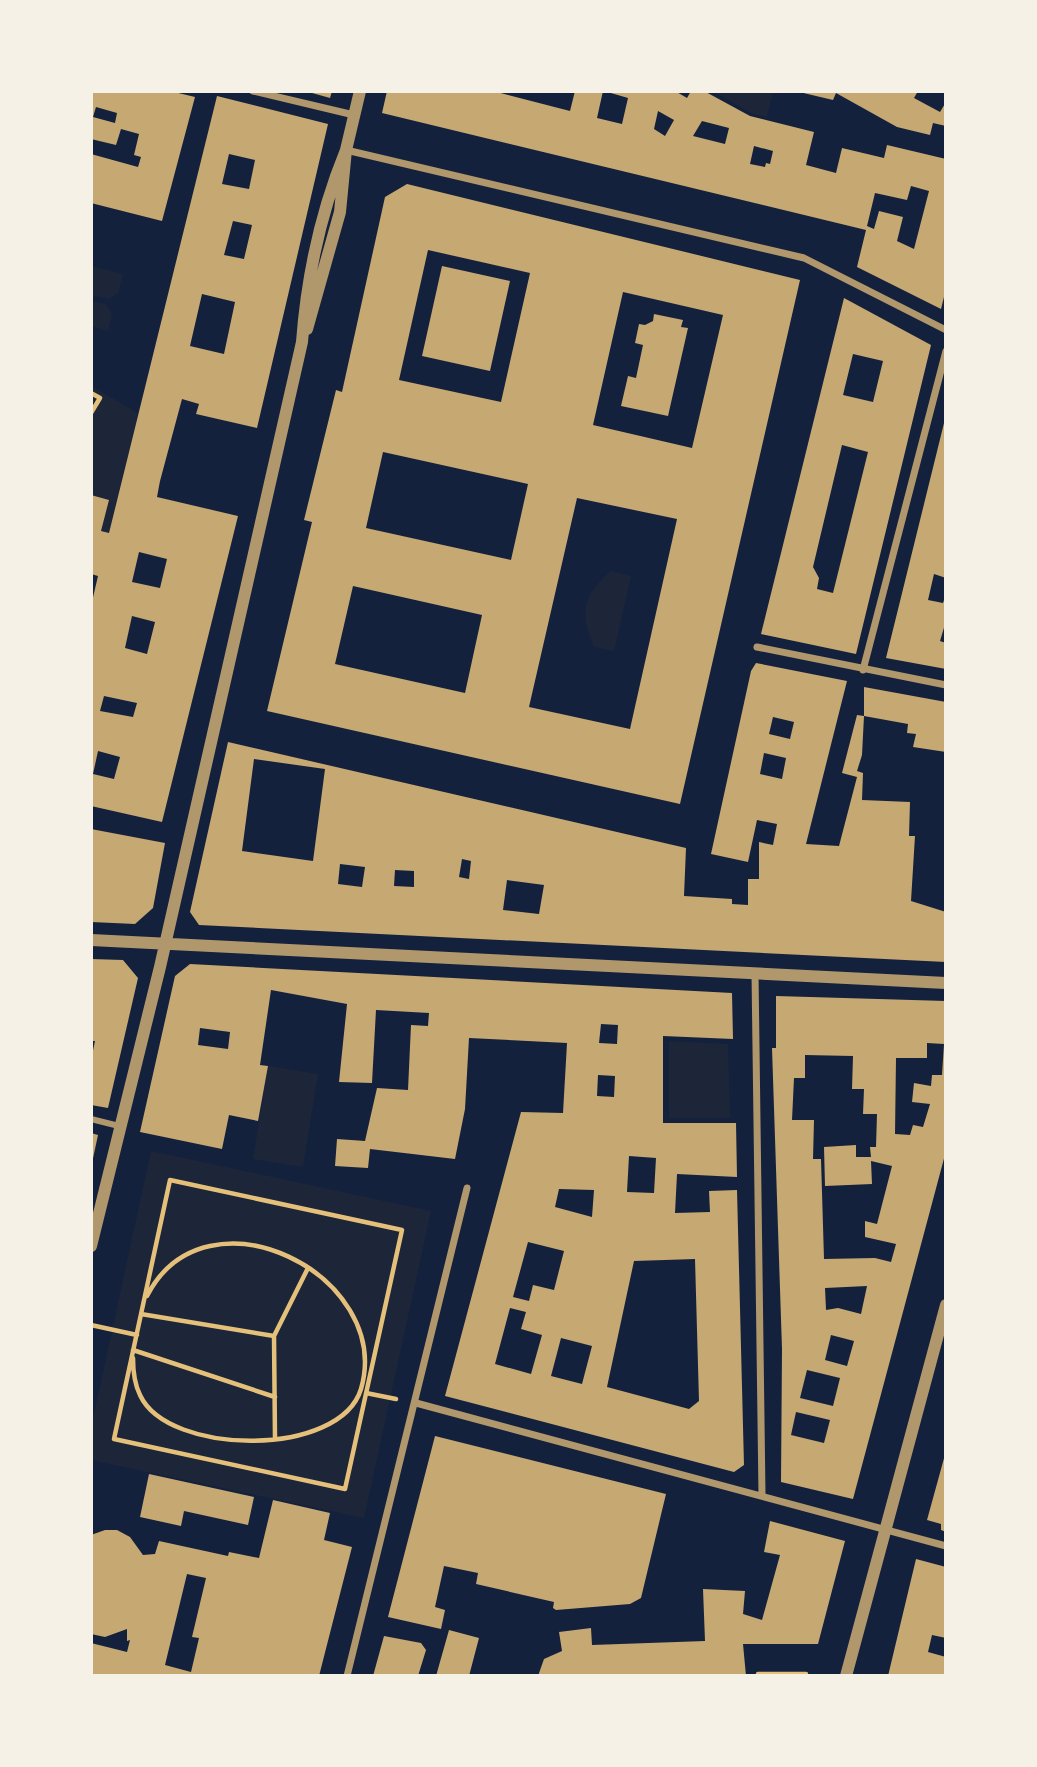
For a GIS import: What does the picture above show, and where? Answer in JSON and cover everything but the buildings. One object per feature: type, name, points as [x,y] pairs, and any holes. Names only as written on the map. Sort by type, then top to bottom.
[{"type":"street","points":[[253,91],[354,116]]},
{"type":"street","points":[[91,1246],[165,943],[302,342],[310,270],[329,197],[346,150],[360,91]]},
{"type":"street","points":[[346,150],[804,258],[946,330]]},
{"type":"street","points":[[863,670],[946,351]]},
{"type":"street","points":[[757,647],[946,685]]},
{"type":"street","points":[[91,940],[946,983]]},
{"type":"street","points":[[755,974],[762,1494]]},
{"type":"street","points":[[91,1119],[119,1126]]},
{"type":"street","points":[[347,1676],[467,1188]]},
{"type":"street","points":[[846,1676],[946,1305]]},
{"type":"street","points":[[416,1403],[762,1494],[946,1546]]},
{"type":"path","points":[[91,393],[100,398],[91,413]]},
{"type":"path","points":[[170,1180],[402,1230],[345,1489],[114,1439],[137,1335],[170,1180]]},
{"type":"path","points":[[133,1349],[133,1373],[140,1397],[161,1418],[196,1433],[229,1440],[306,1435],[333,1422],[354,1404],[360,1388],[363,1370],[361,1330],[351,1309],[330,1286],[308,1268],[286,1256],[245,1243],[220,1242],[196,1248],[174,1261],[157,1278],[141,1315]]},
{"type":"path","points":[[275,1439],[274,1336],[308,1268]]},
{"type":"path","points":[[141,1315],[274,1336]]},
{"type":"path","points":[[91,1325],[137,1335]]},
{"type":"path","points":[[133,1349],[275,1397]]},
{"type":"path","points":[[366,1393],[396,1399]]},
{"type":"path","points":[[758,1674],[806,1674]]},
{"type":"shaded area","points":[[712,91],[773,91],[767,117],[751,113]]},
{"type":"shaded area","points":[[91,266],[123,274],[118,293],[109,299],[91,295]]},
{"type":"shaded area","points":[[91,301],[106,304],[112,314],[108,331],[91,326]]},
{"type":"shaded area","points":[[91,386],[138,413],[109,533],[101,531],[109,500],[91,495]]},
{"type":"shaded area","points":[[611,571],[631,576],[614,651],[594,647],[585,614],[589,597]]},
{"type":"shaded area","points":[[669,1041],[728,1044],[730,1118],[669,1118]]},
{"type":"shaded area","points":[[268,1066],[318,1074],[303,1167],[253,1159]]},
{"type":"shaded area","points":[[151,1151],[431,1211],[364,1518],[91,1460],[91,1428]]}]
